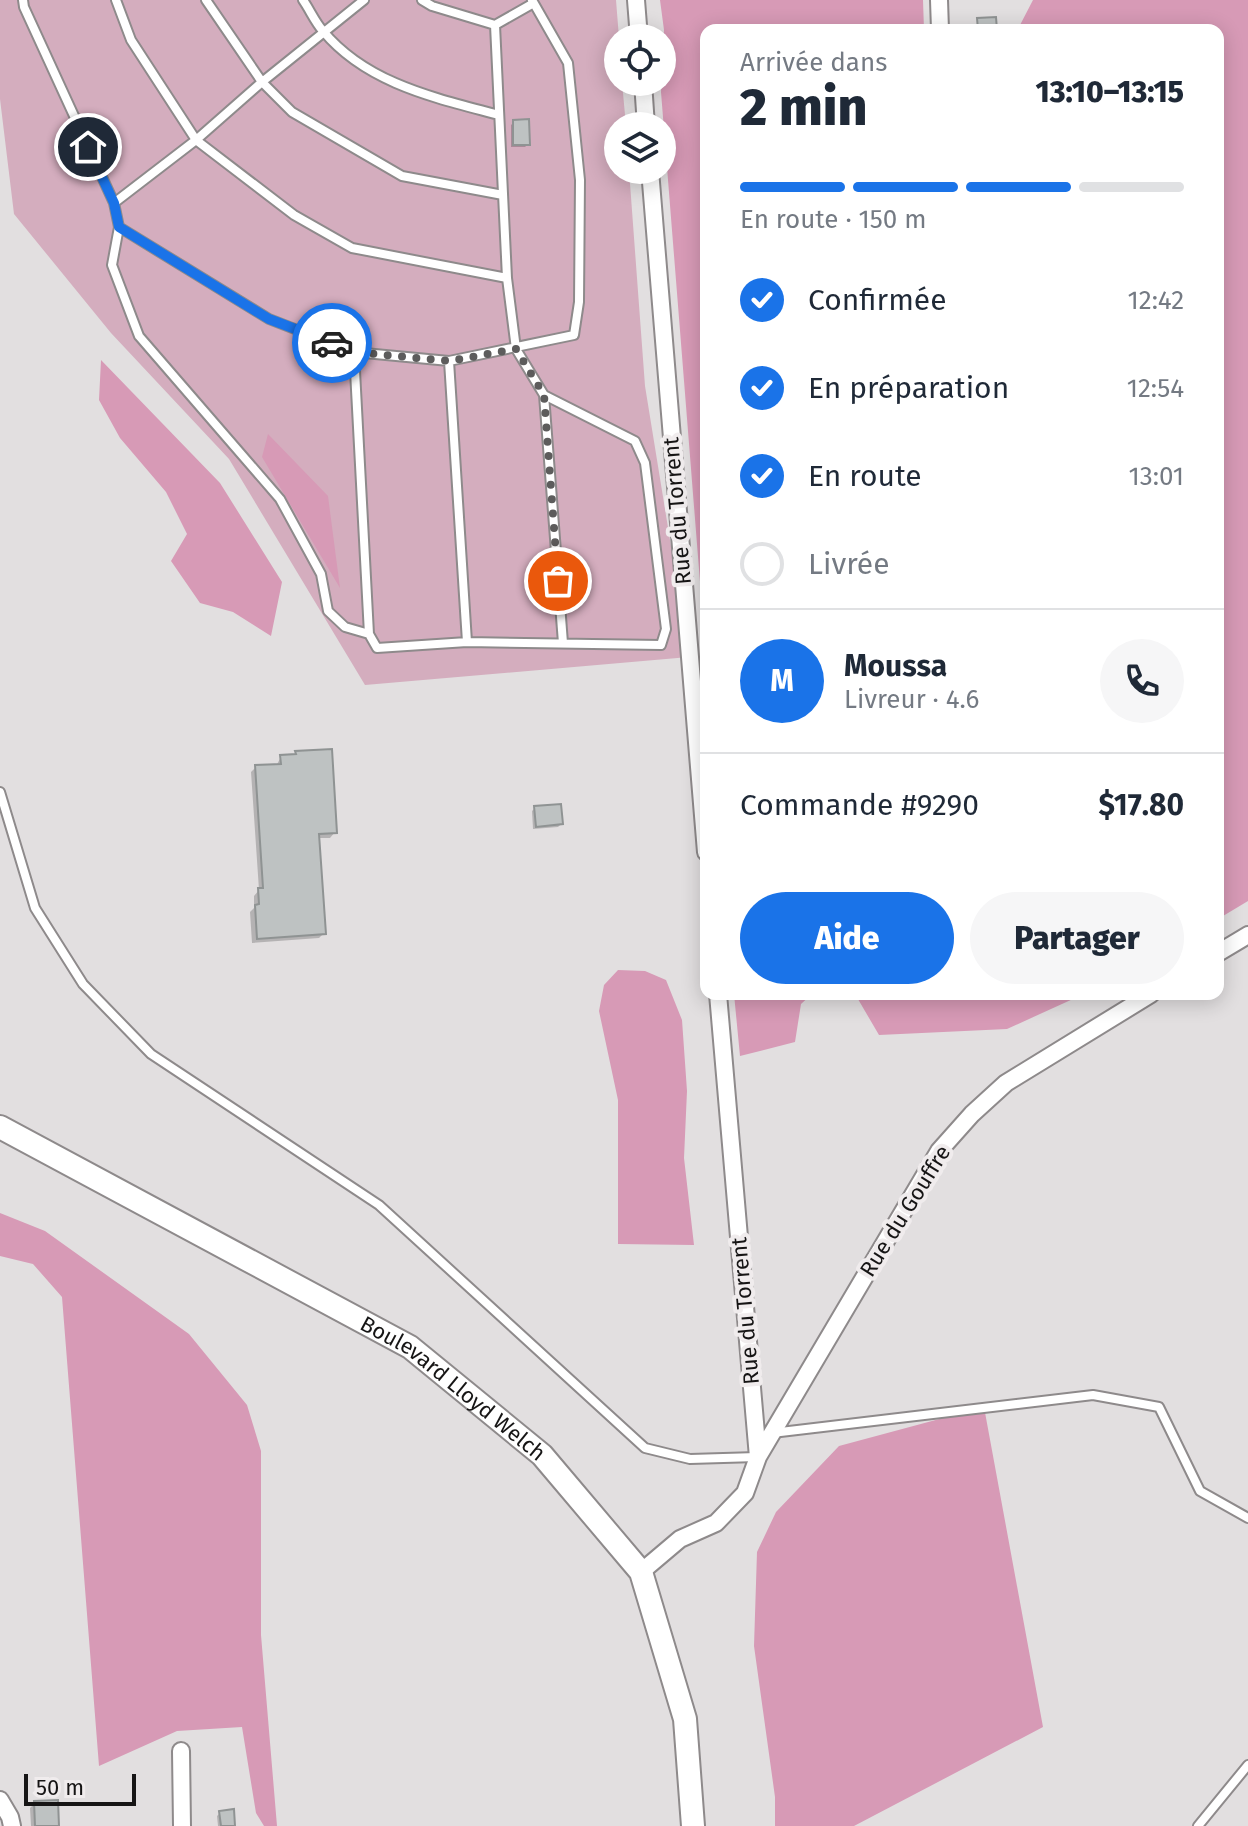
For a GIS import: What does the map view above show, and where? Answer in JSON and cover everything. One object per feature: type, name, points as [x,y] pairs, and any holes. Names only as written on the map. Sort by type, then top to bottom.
[{"type":"main road","name":"Boulevard Lloyd Welch","points":[[0,1127],[410,1347],[542,1455],[641,1572],[685,1719],[693,1826]]},
{"type":"street","points":[[636,0],[638,24]]},
{"type":"street","points":[[939,0],[940,24]]},
{"type":"street","name":"Rue du Torrent","points":[[651,184],[700,779]]},
{"type":"street","points":[[1224,949],[1248,935]]},
{"type":"street","name":"Rue du Torrent","points":[[641,1572],[680,1539],[716,1523],[745,1493],[758,1457],[719,1000]]},
{"type":"street","name":"Rue du Gouffre","points":[[758,1457],[939,1151],[972,1114],[1006,1083],[1141,1000]]},
{"type":"street","points":[[181,1751],[182,1826]]},
{"type":"street","points":[[0,1800],[12,1826]]},
{"type":"lane","points":[[23,0],[114,203],[119,227],[112,265],[139,336],[280,499],[321,574],[328,611],[345,627],[369,634]]},
{"type":"lane","points":[[116,0],[131,40],[196,140],[294,215],[352,248],[507,278]]},
{"type":"lane","points":[[206,0],[262,82],[292,112],[402,176],[503,195]]},
{"type":"lane","points":[[303,0],[323,31],[365,68],[418,93],[499,115]]},
{"type":"lane","points":[[114,203],[196,140],[323,31],[364,0]]},
{"type":"lane","points":[[119,227],[269,319],[354,352],[449,361],[574,335],[579,302],[580,180],[568,63],[532,2],[495,25],[432,6],[422,0]]},
{"type":"lane","points":[[495,25],[507,278],[516,349],[544,395],[563,643]]},
{"type":"lane","points":[[354,352],[369,634],[377,648],[467,642],[661,645],[666,629],[645,463],[635,441],[544,395]]},
{"type":"lane","points":[[449,361],[467,642]]},
{"type":"lane","points":[[0,792],[35,908],[83,984],[151,1054],[379,1205],[645,1448],[690,1459],[758,1457]]},
{"type":"lane","points":[[772,1433],[1093,1395],[1159,1407],[1200,1491],[1248,1518]]},
{"type":"lane","points":[[1198,1826],[1248,1765]]},
{"type":"shaded area","points":[[0,0],[616,0],[618,24],[604,24],[604,96],[623,96],[625,112],[604,112],[604,184],[630,184],[645,386],[689,657],[365,685],[229,459],[111,333],[14,214],[0,99]]},
{"type":"shaded area","points":[[660,0],[923,0],[924,24],[700,24],[700,582],[668,184],[676,184],[676,112],[663,112],[661,96],[676,96],[676,24],[663,24]]},
{"type":"shaded area","points":[[1033,0],[1248,0],[1248,901],[1224,915],[1224,24],[1021,24]]},
{"type":"shaded area","points":[[101,360],[220,483],[282,582],[271,636],[233,612],[200,603],[171,561],[187,534],[166,492],[120,438],[99,400]]},
{"type":"shaded area","points":[[268,434],[328,496],[340,588],[262,457]]},
{"type":"shaded area","points":[[618,970],[645,971],[666,980],[682,1020],[687,1091],[684,1158],[694,1245],[618,1244],[618,1100],[599,1011],[604,985]]},
{"type":"shaded area","points":[[735,1000],[805,1000],[801,1004],[795,1042],[740,1056]]},
{"type":"shaded area","points":[[859,1000],[1071,1000],[1007,1029],[879,1035]]},
{"type":"shaded area","points":[[0,1213],[45,1231],[189,1334],[247,1405],[261,1451],[261,1635],[277,1826],[264,1826],[256,1813],[242,1727],[177,1731],[99,1766],[62,1297],[33,1264],[0,1256]]},
{"type":"shaded area","points":[[984,1407],[1043,1727],[854,1826],[775,1826],[775,1797],[754,1646],[757,1552],[776,1512],[839,1446]]},
{"type":"building","points":[[996,17],[997,24],[978,24],[977,18]]},
{"type":"building","points":[[529,119],[530,145],[513,145],[513,120]]},
{"type":"building","points":[[332,749],[337,833],[319,834],[326,934],[257,939],[255,905],[259,904],[258,888],[263,888],[255,765],[281,764],[280,755],[296,754],[295,751]]},
{"type":"building","points":[[561,804],[563,824],[536,827],[534,806]]},
{"type":"building","points":[[58,1800],[59,1826],[35,1826],[34,1801]]},
{"type":"building","points":[[234,1809],[235,1826],[221,1826],[219,1811]]},
{"type":"way so far","points":[[332,343],[354,352],[449,361],[516,349],[544,395],[558,581]]},
{"type":"route","points":[[88,147],[114,203],[119,227],[269,319],[332,343]]}]
